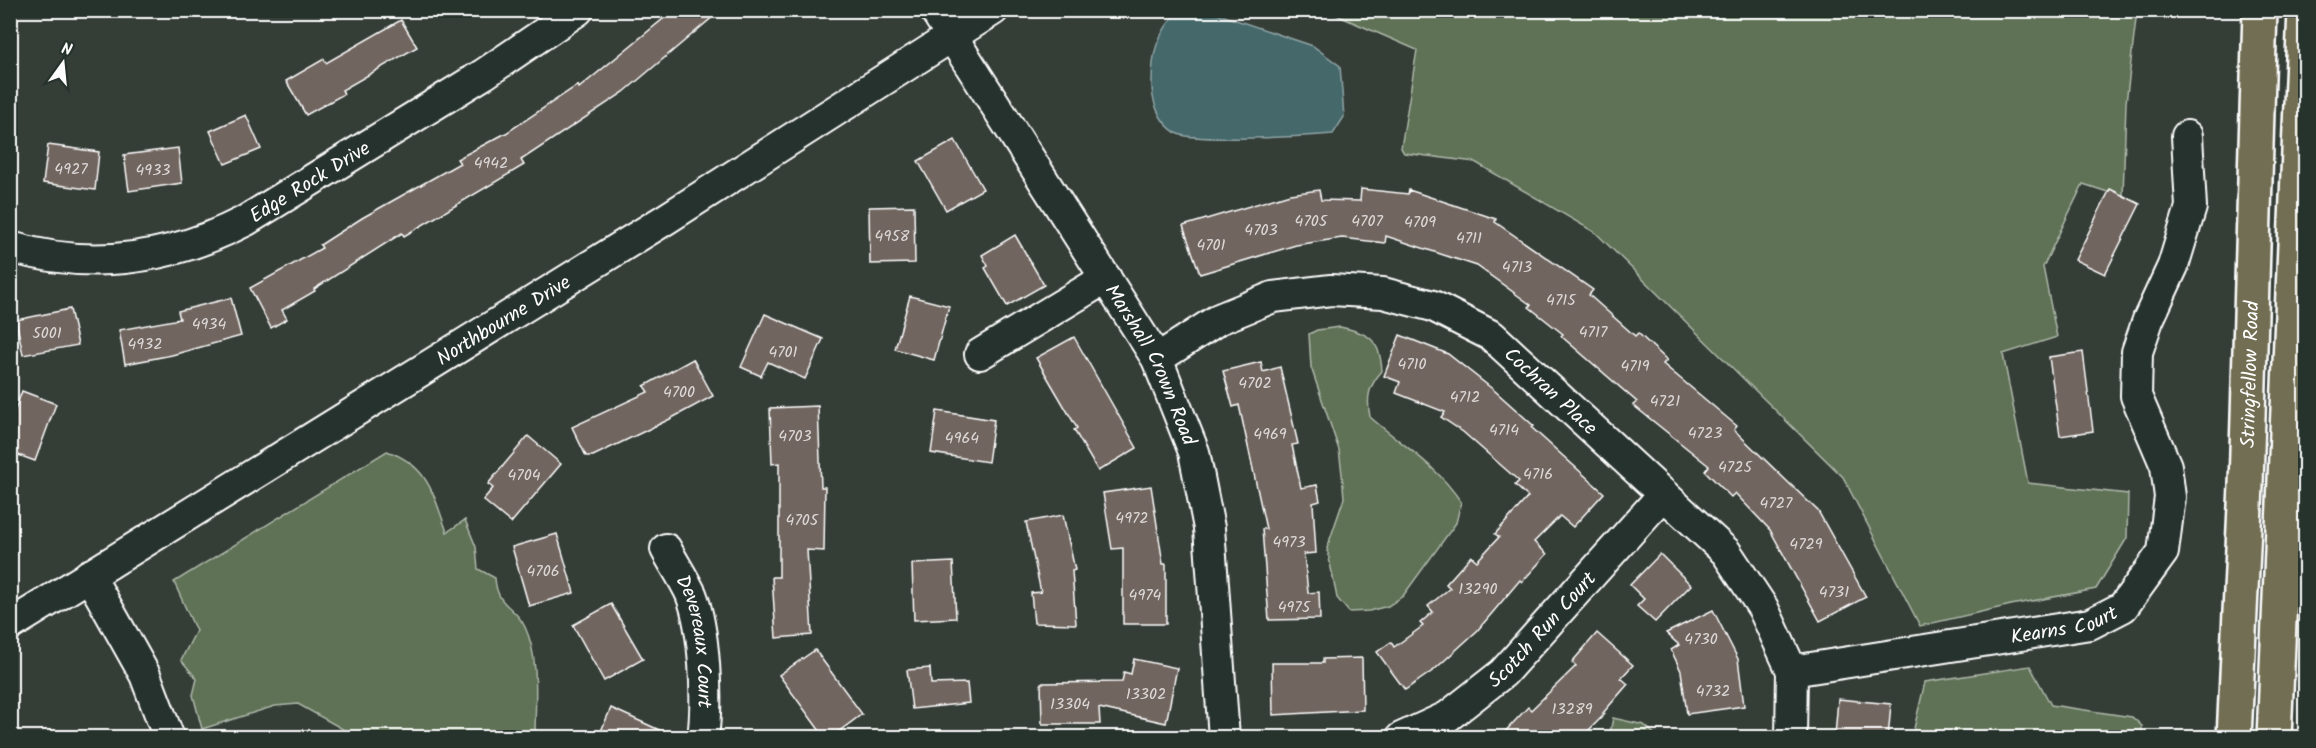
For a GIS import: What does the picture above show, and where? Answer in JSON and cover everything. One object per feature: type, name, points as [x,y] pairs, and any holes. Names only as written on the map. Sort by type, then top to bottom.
[{"type":"main road","name":"Stringfellow Road","points":[[2234,738],[2246,462],[2260,10]]},
{"type":"main road","name":"Stringfellow Road","points":[[2274,738],[2305,10]]},
{"type":"street","name":"Edge Rock Drive","points":[[10,247],[83,260],[117,260],[180,249],[215,237],[245,221],[484,74],[578,10]]},
{"type":"street","name":"Marshall Crown Road","points":[[935,10],[1158,359],[1194,452],[1209,528],[1224,738]]},
{"type":"street","name":"Northbourne Drive","points":[[10,625],[666,219],[993,10]]},
{"type":"street","name":"Kearns Court","points":[[1792,671],[2090,624],[2123,607],[2163,552],[2166,530],[2170,497],[2166,466],[2136,396],[2137,352],[2148,320],[2174,266],[2191,207],[2187,136]]},
{"type":"street","points":[[980,354],[1106,278]]},
{"type":"street","name":"Cochran Place","points":[[1158,359],[1219,319],[1273,297],[1331,290],[1393,295],[1433,306],[1492,336],[1726,552],[1762,608],[1792,671],[1791,738]]},
{"type":"street","name":"Scotch Run Court","points":[[1401,738],[1447,717],[1503,673],[1663,495]]},
{"type":"street","name":"Devereaux Court","points":[[666,549],[691,595],[703,653],[707,710],[703,738]]},
{"type":"street","points":[[89,575],[145,675],[169,738]]},
{"type":"green space","points":[[1327,11],[2137,11],[2126,103],[2123,197],[2083,184],[2043,267],[2057,337],[2003,354],[2028,483],[2128,494],[2127,538],[2096,589],[2011,605],[1920,626],[1843,477],[1596,233],[1475,162],[1404,153],[1401,148],[1417,50]]},
{"type":"green space","points":[[1340,327],[1366,335],[1379,351],[1382,371],[1370,392],[1368,403],[1370,417],[1430,466],[1461,502],[1456,523],[1403,596],[1388,606],[1369,611],[1349,612],[1337,598],[1327,548],[1344,498],[1342,474],[1339,450],[1311,367],[1309,334],[1317,330]]},
{"type":"green space","points":[[387,451],[401,457],[421,473],[433,494],[447,532],[465,520],[476,547],[478,569],[495,578],[499,595],[525,627],[535,667],[535,737],[352,737],[350,733],[298,704],[275,706],[202,729],[193,695],[197,679],[181,660],[196,631],[174,582]]},
{"type":"green space","points":[[2030,666],[2051,705],[2132,717],[2142,726],[2141,737],[1912,737],[1925,682]]},
{"type":"green space","points":[[1613,718],[1644,725],[1658,737],[1609,737]]},
{"type":"water","points":[[1178,11],[1199,11],[1221,15],[1313,46],[1340,66],[1344,117],[1333,134],[1204,138],[1176,133],[1165,123],[1157,110],[1152,89],[1152,70],[1155,51],[1161,35]]},
{"type":"building","points":[[674,10],[721,10],[624,92],[521,160],[524,165],[404,236],[402,233],[314,289],[315,291],[282,310],[287,319],[271,328],[250,288],[322,248],[320,245],[362,218],[460,163],[457,159],[506,133],[578,85],[579,88]]},
{"type":"building","points":[[401,20],[417,47],[342,90],[344,94],[306,115],[286,81],[324,59],[326,63]]},
{"type":"building","points":[[246,115],[261,149],[225,164],[210,131]]},
{"type":"building","points":[[955,140],[983,189],[946,210],[918,161]]},
{"type":"building","points":[[48,145],[99,152],[95,190],[43,183]]},
{"type":"building","points":[[178,148],[182,183],[129,191],[124,155]]},
{"type":"building","points":[[1361,189],[1408,194],[1409,190],[1496,219],[1495,222],[1593,290],[1589,295],[1635,336],[1638,333],[1667,360],[1663,364],[1737,426],[1734,430],[1818,511],[1866,597],[1820,621],[1770,530],[1735,493],[1731,497],[1705,471],[1709,466],[1633,405],[1637,402],[1561,336],[1563,334],[1529,307],[1531,305],[1477,266],[1386,236],[1385,243],[1342,238],[1296,245],[1200,274],[1183,226],[1290,194],[1319,190],[1321,200],[1360,201]]},
{"type":"building","points":[[2110,189],[2140,204],[2105,274],[2075,260]]},
{"type":"building","points":[[914,206],[915,263],[870,264],[869,207]]},
{"type":"building","points":[[1015,235],[1044,285],[1007,306],[985,268],[988,266],[982,255]]},
{"type":"building","points":[[910,296],[949,306],[934,360],[895,349]]},
{"type":"building","points":[[231,298],[241,336],[172,355],[125,364],[119,330],[180,319],[178,311]]},
{"type":"building","points":[[70,309],[78,345],[23,355],[16,320]]},
{"type":"building","points":[[765,314],[823,339],[805,379],[768,362],[761,376],[741,367]]},
{"type":"building","points":[[1400,335],[1448,354],[1495,391],[1604,493],[1573,527],[1560,516],[1534,542],[1547,554],[1522,582],[1520,580],[1477,631],[1434,670],[1405,690],[1377,652],[1391,642],[1394,647],[1423,626],[1420,623],[1433,612],[1428,606],[1450,588],[1446,584],[1471,556],[1477,561],[1499,537],[1495,534],[1528,497],[1515,485],[1519,481],[1463,432],[1441,417],[1445,412],[1396,393],[1400,382],[1384,376]]},
{"type":"building","points":[[1074,337],[1137,448],[1098,471],[1074,430],[1077,428],[1036,358]]},
{"type":"building","points":[[2083,352],[2093,431],[2060,436],[2049,357]]},
{"type":"building","points":[[693,359],[713,396],[593,456],[586,456],[572,427],[648,392],[644,386]]},
{"type":"building","points":[[1261,362],[1263,372],[1280,367],[1298,444],[1292,445],[1301,488],[1317,485],[1320,501],[1313,503],[1316,553],[1304,554],[1308,593],[1319,592],[1320,619],[1269,620],[1262,529],[1266,529],[1239,405],[1233,407],[1223,371]]},
{"type":"building","points":[[22,391],[56,404],[35,461],[10,452],[10,423]]},
{"type":"building","points":[[818,406],[821,487],[825,487],[824,551],[807,550],[812,635],[776,638],[772,577],[779,577],[779,463],[772,464],[770,408]]},
{"type":"building","points":[[937,411],[994,420],[988,462],[931,453]]},
{"type":"building","points":[[528,436],[561,464],[511,523],[483,500],[493,488],[488,484]]},
{"type":"building","points":[[1151,486],[1163,564],[1166,564],[1166,624],[1123,624],[1123,548],[1112,549],[1103,493]]},
{"type":"building","points":[[1063,515],[1075,570],[1072,571],[1076,624],[1034,623],[1031,593],[1041,592],[1026,522]]},
{"type":"building","points":[[557,534],[574,593],[529,606],[512,547]]},
{"type":"building","points":[[1660,554],[1691,585],[1655,622],[1637,606],[1644,599],[1630,585]]},
{"type":"building","points":[[953,562],[956,618],[914,620],[912,564]]},
{"type":"building","points":[[611,604],[643,659],[604,681],[573,625]]},
{"type":"building","points":[[1713,610],[1738,659],[1744,706],[1687,714],[1681,671],[1671,650],[1679,645],[1666,633]]},
{"type":"building","points":[[1597,633],[1633,665],[1621,678],[1628,684],[1603,713],[1605,714],[1581,738],[1499,738],[1528,707],[1531,710],[1576,666],[1572,662]]},
{"type":"building","points":[[815,650],[862,714],[830,738],[825,738],[779,675]]},
{"type":"building","points":[[1362,658],[1363,710],[1273,715],[1272,663],[1323,663],[1323,659]]},
{"type":"building","points":[[1134,659],[1177,668],[1166,723],[1099,708],[1100,724],[1042,724],[1041,683],[1122,682],[1124,672],[1131,674]]},
{"type":"building","points":[[930,668],[931,684],[967,683],[969,703],[912,709],[907,670]]},
{"type":"building","points":[[1838,699],[1891,704],[1888,738],[1835,736]]},
{"type":"building","points":[[611,708],[677,738],[598,738]]}]
